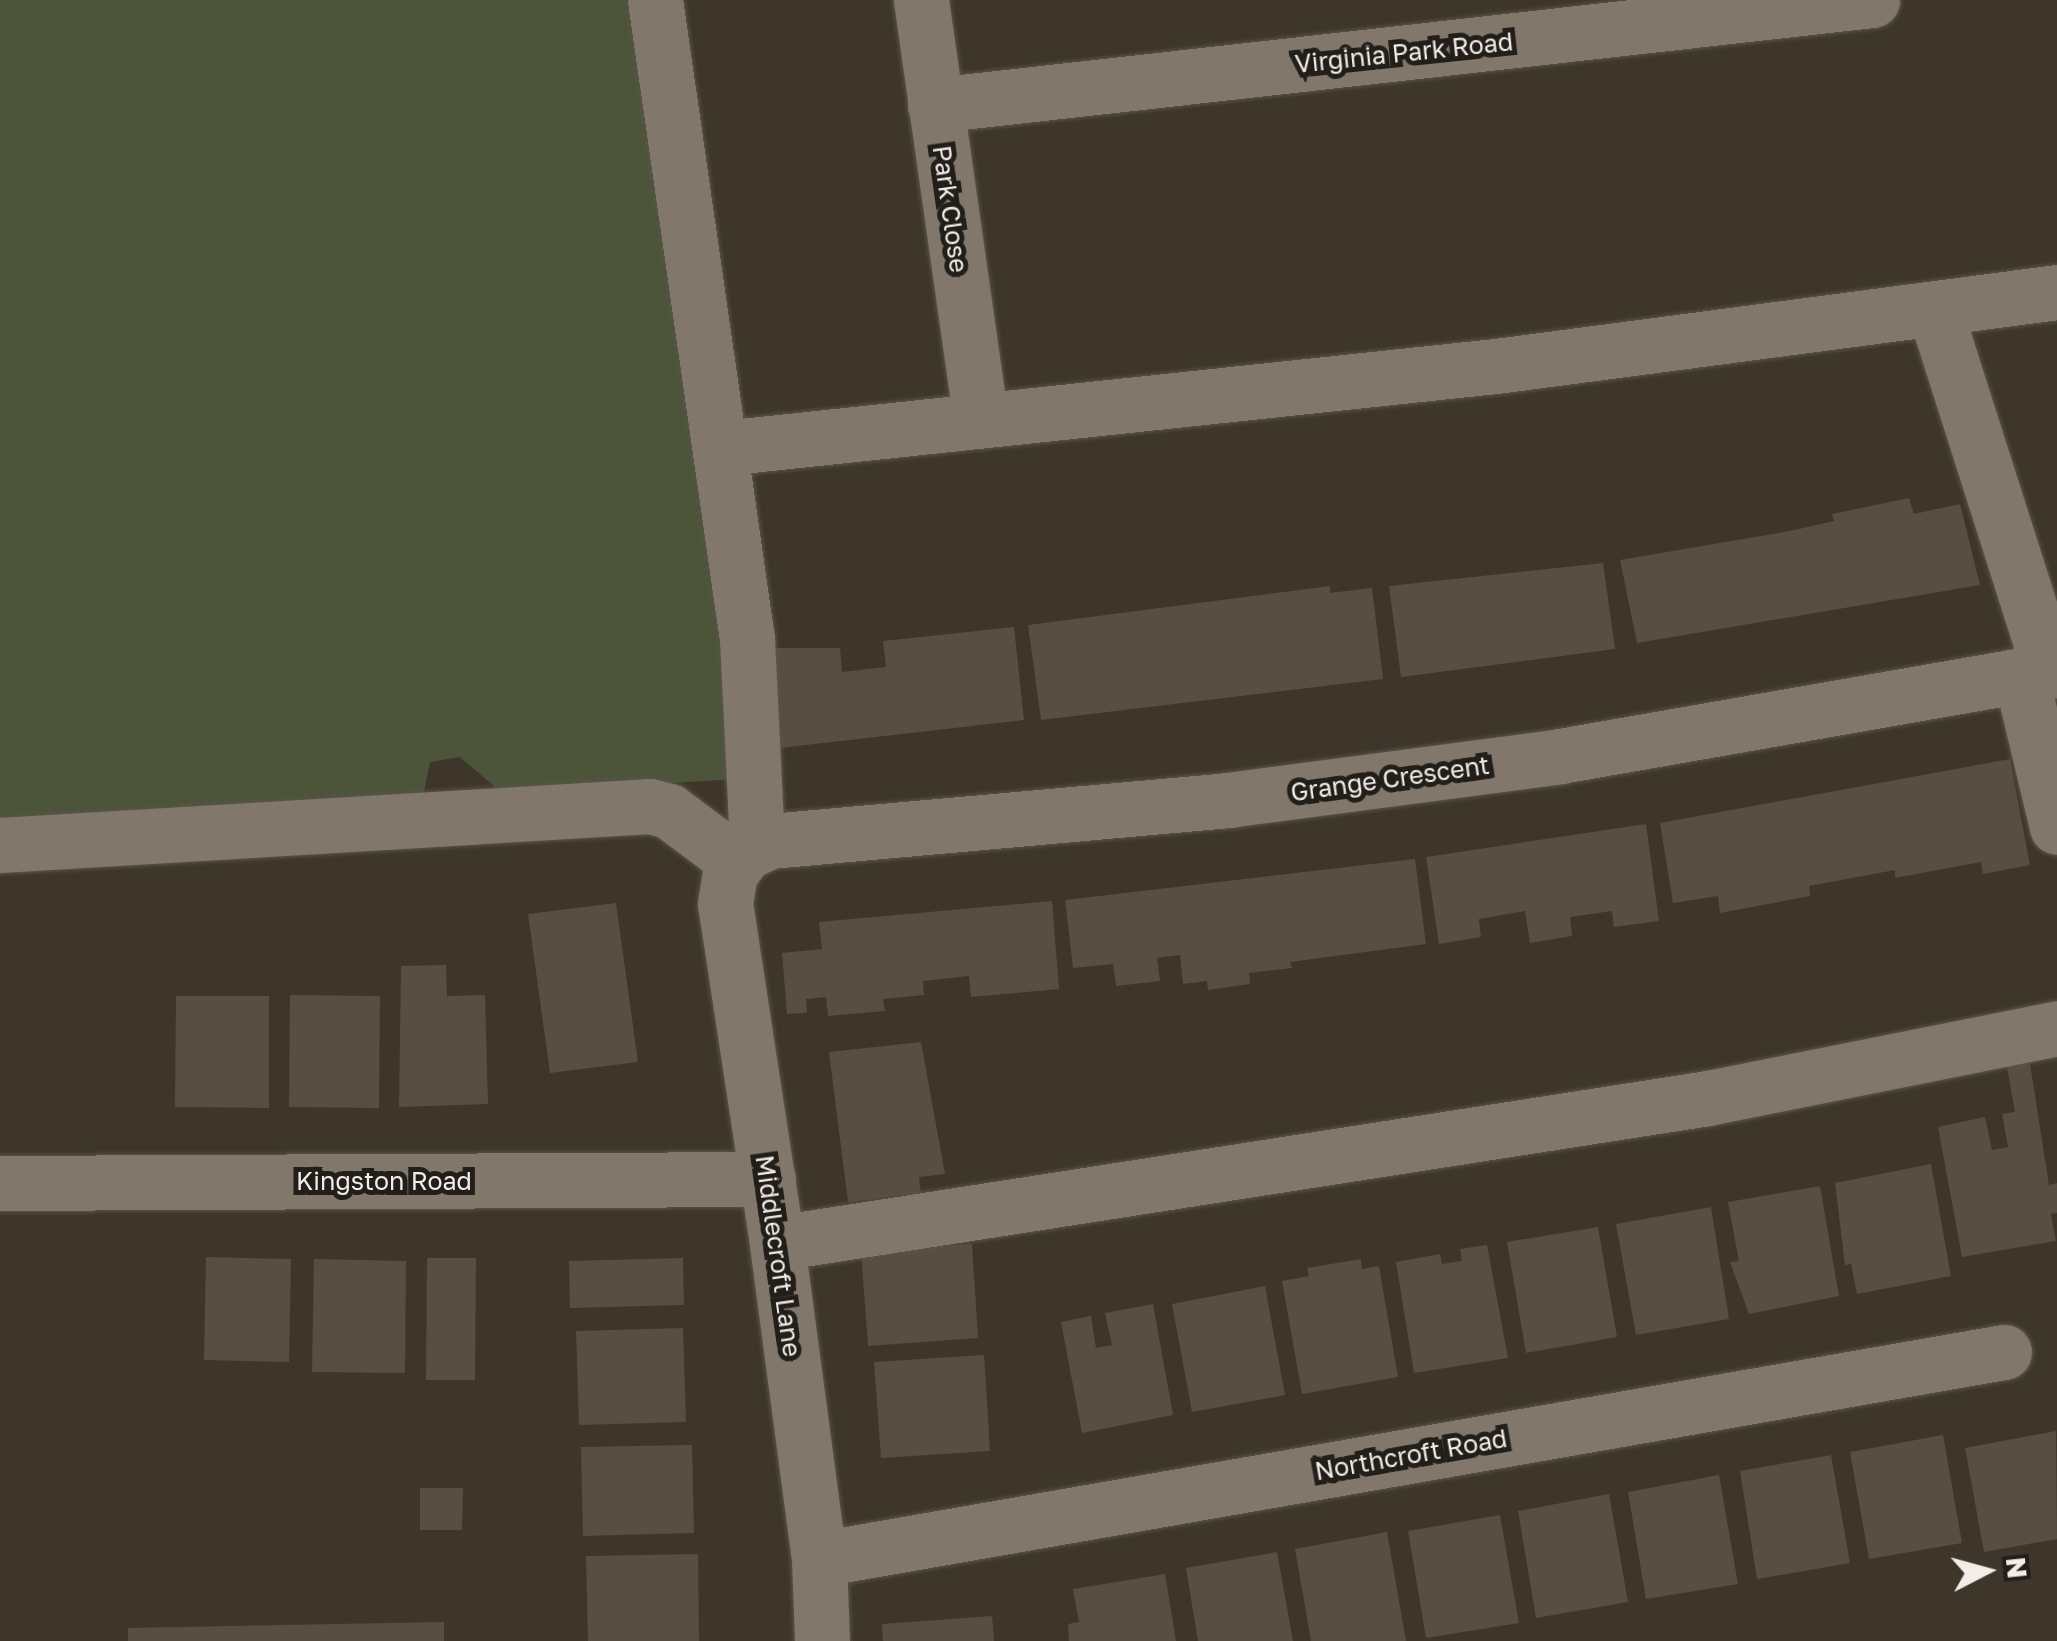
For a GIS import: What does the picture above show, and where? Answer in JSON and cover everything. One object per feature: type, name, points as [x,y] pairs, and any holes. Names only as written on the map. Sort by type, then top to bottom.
[{"type":"street","name":"Middlecroft Lane","points":[[655,0],[723,448],[747,638],[741,860],[727,924],[768,1178],[819,1559],[822,1641]]},
{"type":"street","name":"Park Close","points":[[921,0],[980,418]]},
{"type":"street","name":"Virginia Park Road","points":[[935,105],[1872,0]]},
{"type":"street","points":[[723,448],[1496,366],[1936,311],[2057,292]]},
{"type":"street","points":[[1936,311],[2042,673],[2057,828]]},
{"type":"street","name":"Grange Crescent","points":[[741,860],[1560,756],[2042,673]]},
{"type":"street","points":[[0,846],[650,806],[669,811],[741,860]]},
{"type":"street","points":[[777,1243],[1708,1098],[2057,1028]]},
{"type":"street","name":"Kingston Road","points":[[0,1183],[768,1178]]},
{"type":"street","name":"Northcroft Road","points":[[819,1559],[2004,1352]]},
{"type":"green space","points":[[0,0],[627,0],[701,431],[738,779],[502,793],[460,757],[430,762],[422,802],[0,828]]},
{"type":"building","points":[[1909,498],[1914,514],[1960,504],[1980,585],[1637,643],[1620,560],[1790,531],[1834,521],[1832,514]]},
{"type":"building","points":[[1603,563],[1615,649],[1401,677],[1389,586]]},
{"type":"building","points":[[1330,586],[1330,593],[1372,588],[1383,679],[1041,720],[1028,625]]},
{"type":"building","points":[[1014,627],[1024,720],[761,750],[751,648],[840,648],[842,672],[886,667],[883,641]]},
{"type":"building","points":[[2010,759],[2030,865],[1983,874],[1981,862],[1895,878],[1895,870],[1809,886],[1810,896],[1720,913],[1718,896],[1673,903],[1660,823]]},
{"type":"building","points":[[1646,824],[1659,921],[1614,927],[1612,911],[1570,917],[1572,936],[1530,943],[1525,911],[1479,919],[1481,937],[1439,944],[1426,857]]},
{"type":"building","points":[[1415,859],[1426,944],[1290,962],[1292,968],[1249,973],[1250,984],[1208,990],[1207,981],[1183,984],[1180,955],[1157,958],[1160,981],[1116,986],[1113,964],[1073,968],[1065,900]]},
{"type":"building","points":[[1052,901],[1059,989],[971,997],[969,976],[923,981],[924,995],[883,999],[885,1011],[828,1016],[826,997],[806,999],[807,1013],[787,1014],[782,953],[822,949],[819,922]]},
{"type":"building","points":[[616,903],[638,1062],[550,1073],[528,914]]},
{"type":"building","points":[[446,965],[447,996],[485,995],[488,1104],[399,1107],[401,966]]},
{"type":"building","points":[[290,995],[380,996],[379,1108],[289,1107]]},
{"type":"building","points":[[176,996],[269,996],[269,1108],[175,1107]]},
{"type":"building","points":[[921,1042],[945,1174],[919,1177],[921,1193],[848,1202],[829,1052]]},
{"type":"building","points":[[2029,1057],[2049,1185],[2057,1183],[2057,1213],[2051,1214],[2056,1241],[1962,1257],[1938,1127],[1985,1117],[1992,1150],[2008,1147],[2002,1114],[2015,1112],[2006,1062]]},
{"type":"building","points":[[1931,1164],[1951,1276],[1857,1294],[1851,1264],[1845,1265],[1835,1183]]},
{"type":"building","points":[[1820,1186],[1839,1296],[1749,1314],[1730,1262],[1739,1261],[1728,1202]]},
{"type":"building","points":[[1711,1207],[1729,1319],[1636,1335],[1616,1224]]},
{"type":"building","points":[[1598,1227],[1617,1337],[1526,1353],[1507,1242]]},
{"type":"building","points":[[972,1244],[978,1338],[868,1346],[861,1251]]},
{"type":"building","points":[[1487,1245],[1508,1358],[1414,1373],[1396,1262],[1440,1254],[1442,1264],[1462,1261],[1460,1249]]},
{"type":"building","points":[[206,1257],[291,1259],[289,1362],[204,1360]]},
{"type":"building","points":[[427,1258],[476,1258],[475,1380],[426,1380]]},
{"type":"building","points":[[683,1258],[684,1305],[570,1308],[569,1261]]},
{"type":"building","points":[[314,1259],[406,1261],[405,1373],[312,1372]]},
{"type":"building","points":[[1361,1259],[1362,1269],[1379,1266],[1398,1377],[1302,1394],[1282,1281],[1309,1276],[1307,1268]]},
{"type":"building","points":[[1265,1286],[1285,1395],[1192,1412],[1172,1304]]},
{"type":"building","points":[[1153,1304],[1173,1415],[1082,1433],[1061,1322],[1091,1316],[1096,1348],[1112,1345],[1105,1313]]},
{"type":"building","points":[[683,1328],[686,1422],[579,1425],[576,1331]]},
{"type":"building","points":[[984,1355],[990,1451],[881,1458],[874,1362]]},
{"type":"building","points":[[2056,1431],[2057,1539],[1984,1552],[1965,1448]]},
{"type":"building","points":[[1943,1435],[1962,1543],[1869,1559],[1850,1452]]},
{"type":"building","points":[[692,1445],[694,1533],[583,1536],[581,1447]]},
{"type":"building","points":[[1831,1455],[1850,1563],[1757,1579],[1740,1471]]},
{"type":"building","points":[[1719,1475],[1738,1584],[1646,1599],[1628,1492]]},
{"type":"building","points":[[420,1488],[463,1488],[462,1530],[420,1530]]},
{"type":"building","points":[[1609,1494],[1628,1602],[1536,1618],[1518,1511]]},
{"type":"building","points":[[1500,1515],[1519,1623],[1426,1638],[1408,1531]]},
{"type":"building","points":[[1387,1532],[1406,1641],[1311,1641],[1295,1549]]},
{"type":"building","points":[[1277,1552],[1293,1641],[1198,1641],[1186,1568]]},
{"type":"building","points":[[698,1554],[699,1641],[588,1641],[586,1556]]},
{"type":"building","points":[[1165,1574],[1176,1641],[1069,1641],[1068,1624],[1079,1622],[1073,1589]]},
{"type":"building","points":[[992,1616],[994,1641],[883,1641],[882,1624]]},
{"type":"building","points":[[444,1622],[444,1641],[128,1641],[128,1628]]}]
